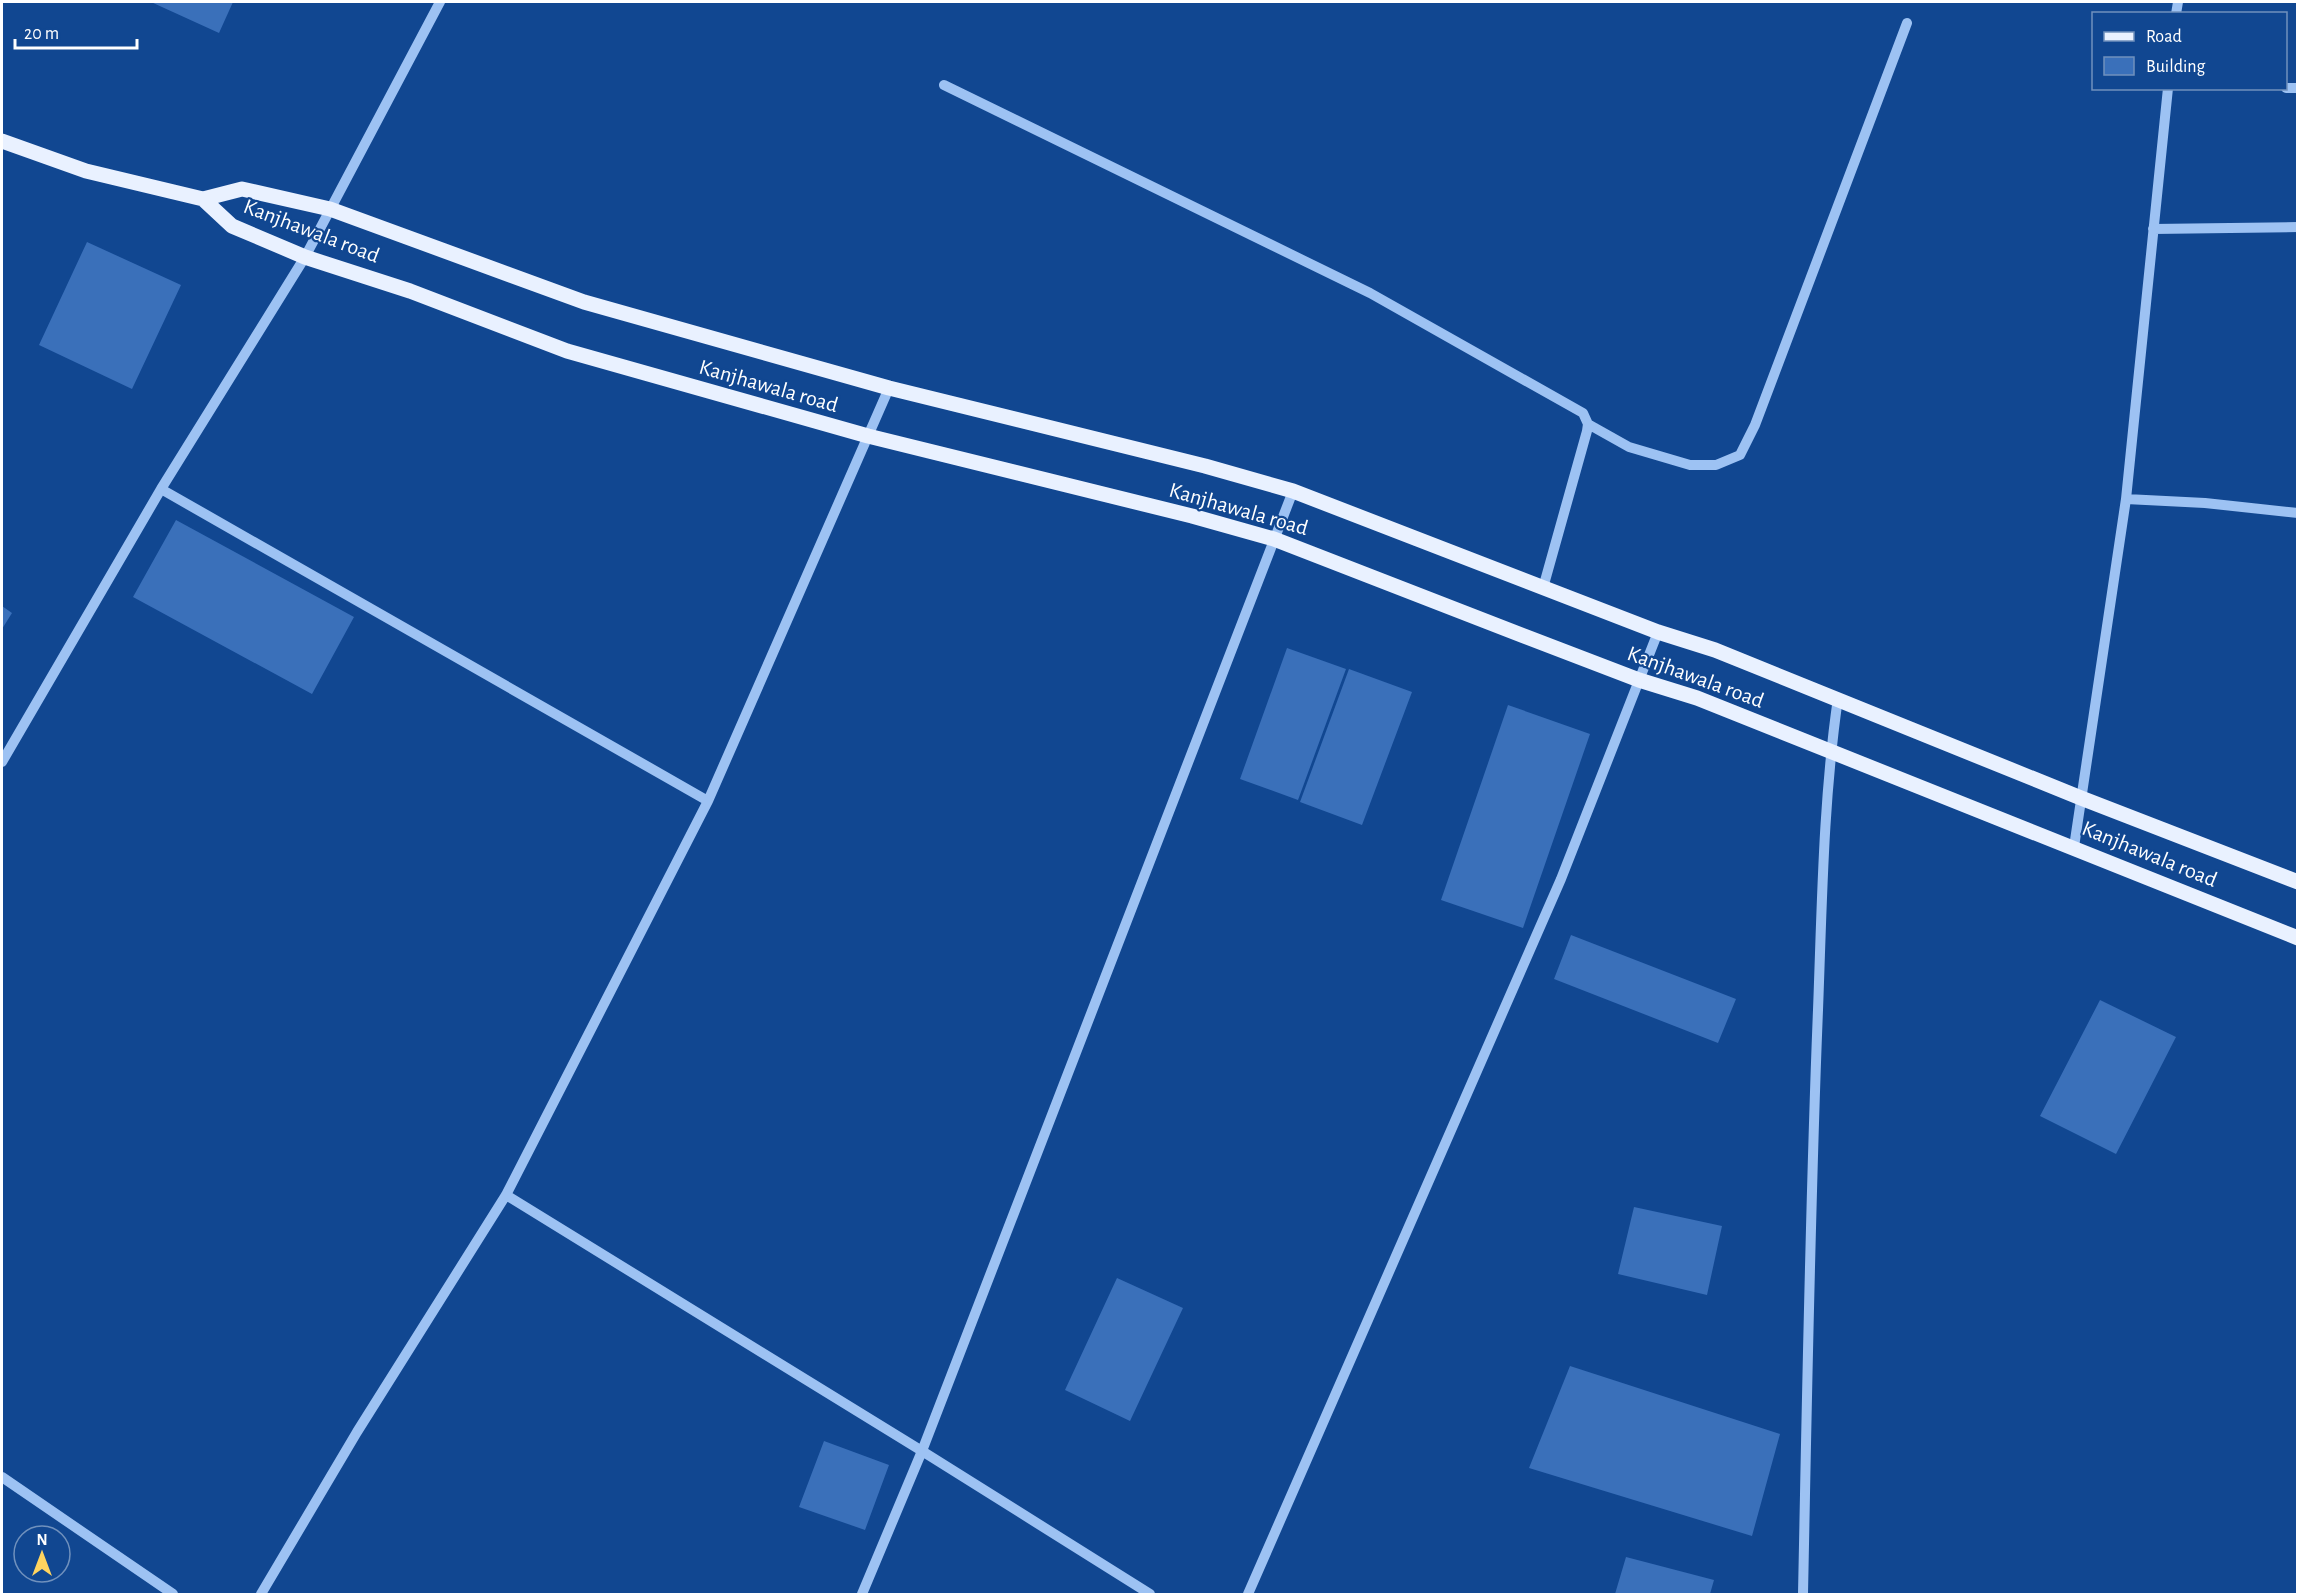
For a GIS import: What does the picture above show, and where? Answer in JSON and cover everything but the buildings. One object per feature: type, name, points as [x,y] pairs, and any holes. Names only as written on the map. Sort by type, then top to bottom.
[{"type":"main road","points":[[2,141],[86,171],[203,199]]},
{"type":"main road","name":"Kanjhawala road","points":[[203,199],[242,189],[330,209],[584,302],[889,388],[1205,466],[1293,491],[1658,632],[1715,650],[2081,798],[2298,882]]},
{"type":"main road","name":"Kanjhawala road","points":[[203,199],[232,226],[305,257],[410,291],[567,351],[868,436],[1192,516],[1274,539],[1639,680],[1697,698],[2298,938]]},
{"type":"street","points":[[2,762],[161,489],[305,257],[440,2]]},
{"type":"street","points":[[944,85],[1370,293],[1583,413],[1588,424],[1629,447],[1690,465],[1716,465],[1740,455],[1755,425],[1907,23]]},
{"type":"street","points":[[2074,847],[2126,499],[2168,90]]},
{"type":"street","points":[[2153,229],[2298,227]]},
{"type":"street","points":[[261,1594],[357,1432],[506,1196],[708,801],[889,388]]},
{"type":"street","points":[[1543,588],[1588,424]]},
{"type":"street","points":[[161,489],[708,801]]},
{"type":"street","points":[[862,1594],[922,1451],[1293,491]]},
{"type":"street","points":[[2126,499],[2205,503],[2298,513]]},
{"type":"street","points":[[1248,1594],[1561,879],[1658,632]]},
{"type":"street","points":[[1803,1594],[1812,1171],[1830,752],[1838,698]]},
{"type":"street","points":[[506,1196],[1150,1594]]},
{"type":"street","points":[[2,1477],[173,1594]]}]
